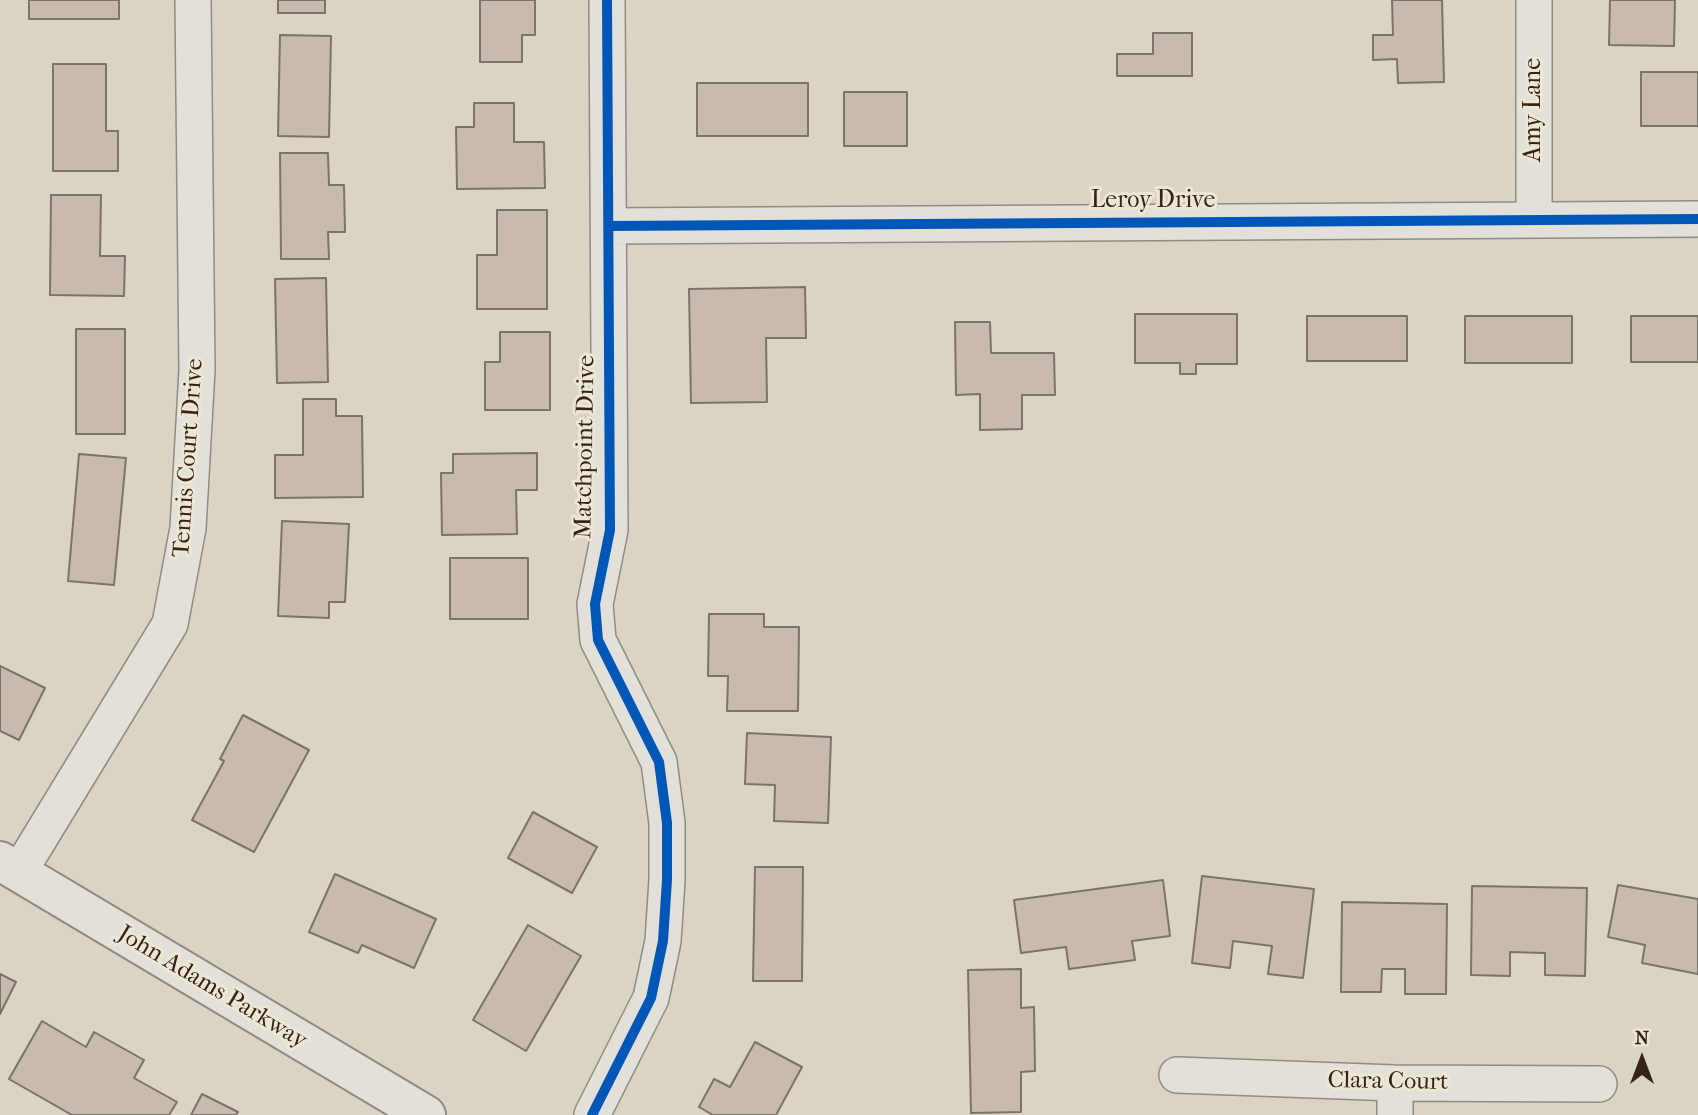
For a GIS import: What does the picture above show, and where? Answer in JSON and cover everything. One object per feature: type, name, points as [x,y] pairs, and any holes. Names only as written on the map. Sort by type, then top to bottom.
[{"type":"street","name":"Tennis Court Drive","points":[[9,866],[170,624],[188,528],[197,370],[193,0]]},
{"type":"street","name":"Matchpoint Drive","points":[[592,1115],[651,998],[663,941],[667,880],[667,823],[659,762],[598,640],[595,604],[610,530],[607,0]]},
{"type":"street","name":"Amy Lane","points":[[1534,0],[1534,220]]},
{"type":"street","name":"Leroy Drive","points":[[609,226],[1698,219]]},
{"type":"street","name":"John Adams Parkway","points":[[9,866],[426,1115]]},
{"type":"street","name":"Clara Court","points":[[1177,1075],[1395,1099],[1599,1084]]},
{"type":"building","points":[[29,0],[119,0],[119,19],[29,19]]},
{"type":"building","points":[[278,0],[325,0],[325,13],[278,13]]},
{"type":"building","points":[[480,0],[535,0],[535,35],[522,35],[522,62],[480,62]]},
{"type":"building","points":[[1392,0],[1442,0],[1444,82],[1398,83],[1397,59],[1373,60],[1373,35],[1393,35]]},
{"type":"building","points":[[1610,0],[1675,0],[1674,46],[1609,45]]},
{"type":"building","points":[[1153,33],[1192,33],[1192,76],[1117,76],[1117,54],[1153,54]]},
{"type":"building","points":[[280,35],[331,36],[329,137],[278,136]]},
{"type":"building","points":[[53,64],[106,64],[106,131],[118,131],[118,171],[53,171]]},
{"type":"building","points":[[1641,72],[1698,72],[1698,126],[1641,126]]},
{"type":"building","points":[[697,83],[808,83],[808,136],[697,136]]},
{"type":"building","points":[[844,92],[907,92],[907,146],[844,146]]},
{"type":"building","points":[[474,103],[514,103],[514,142],[544,142],[545,188],[457,189],[456,127],[474,127]]},
{"type":"building","points":[[280,153],[328,153],[329,185],[344,185],[345,232],[328,232],[329,259],[281,259]]},
{"type":"building","points":[[51,195],[101,195],[100,256],[125,256],[124,296],[50,295]]},
{"type":"building","points":[[497,210],[547,210],[547,309],[477,309],[477,255],[497,255]]},
{"type":"building","points":[[326,278],[328,382],[277,383],[275,279]]},
{"type":"building","points":[[805,287],[806,338],[766,338],[767,402],[691,403],[689,289]]},
{"type":"building","points":[[1135,314],[1237,314],[1237,364],[1196,364],[1196,374],[1180,374],[1180,363],[1135,363]]},
{"type":"building","points":[[1307,316],[1407,316],[1407,361],[1307,361]]},
{"type":"building","points":[[1465,316],[1572,316],[1572,363],[1465,363]]},
{"type":"building","points":[[1631,316],[1698,316],[1698,362],[1631,362]]},
{"type":"building","points":[[955,322],[990,322],[991,353],[1054,353],[1055,395],[1022,395],[1022,429],[980,430],[980,394],[956,395]]},
{"type":"building","points":[[76,329],[125,329],[125,434],[76,434]]},
{"type":"building","points":[[500,332],[550,332],[550,410],[485,410],[485,362],[500,362]]},
{"type":"building","points":[[303,399],[336,399],[336,416],[362,416],[363,497],[275,498],[275,455],[303,455]]},
{"type":"building","points":[[537,453],[537,490],[516,490],[517,534],[442,535],[441,473],[453,473],[453,454]]},
{"type":"building","points":[[79,454],[126,458],[114,585],[68,581]]},
{"type":"building","points":[[282,521],[349,524],[345,602],[329,602],[329,618],[278,616]]},
{"type":"building","points":[[450,558],[528,558],[528,619],[450,619]]},
{"type":"building","points":[[709,614],[764,614],[764,627],[799,627],[798,711],[727,711],[728,676],[708,676]]},
{"type":"building","points":[[0,666],[45,688],[19,740],[0,731]]},
{"type":"building","points":[[243,715],[309,750],[254,852],[192,820],[224,761],[220,759]]},
{"type":"building","points":[[747,733],[831,737],[828,823],[774,821],[775,785],[745,784]]},
{"type":"building","points":[[533,812],[597,847],[572,893],[508,858]]},
{"type":"building","points":[[755,867],[803,867],[802,981],[753,981]]},
{"type":"building","points":[[335,874],[436,919],[414,968],[362,945],[358,953],[309,932]]},
{"type":"building","points":[[1202,876],[1314,889],[1303,978],[1268,974],[1272,946],[1233,941],[1230,968],[1192,963]]},
{"type":"building","points":[[1163,880],[1170,936],[1132,941],[1135,960],[1069,969],[1066,947],[1021,953],[1014,900]]},
{"type":"building","points":[[1618,885],[1698,899],[1698,974],[1642,963],[1645,945],[1608,937]]},
{"type":"building","points":[[1472,886],[1587,888],[1585,976],[1545,975],[1545,953],[1510,952],[1510,976],[1471,975]]},
{"type":"building","points":[[1342,902],[1447,904],[1446,994],[1405,994],[1405,969],[1382,969],[1381,992],[1341,992]]},
{"type":"building","points":[[528,925],[581,956],[526,1051],[473,1020]]},
{"type":"building","points":[[1021,969],[1021,1008],[1034,1007],[1035,1071],[1021,1072],[1021,1112],[971,1113],[968,970]]},
{"type":"building","points":[[0,974],[16,982],[0,1014]]},
{"type":"building","points":[[42,1021],[86,1047],[94,1032],[144,1060],[134,1078],[177,1102],[169,1115],[72,1115],[9,1079]]},
{"type":"building","points":[[755,1042],[802,1067],[776,1115],[713,1115],[699,1107],[714,1079],[730,1087]]},
{"type":"building","points":[[202,1094],[238,1112],[236,1115],[191,1115]]},
{"type":"cycle path","points":[[592,1115],[651,998],[663,941],[667,880],[667,823],[659,762],[598,640],[595,604],[610,530],[607,0]]},
{"type":"cycle path","points":[[609,226],[1698,219]]}]
